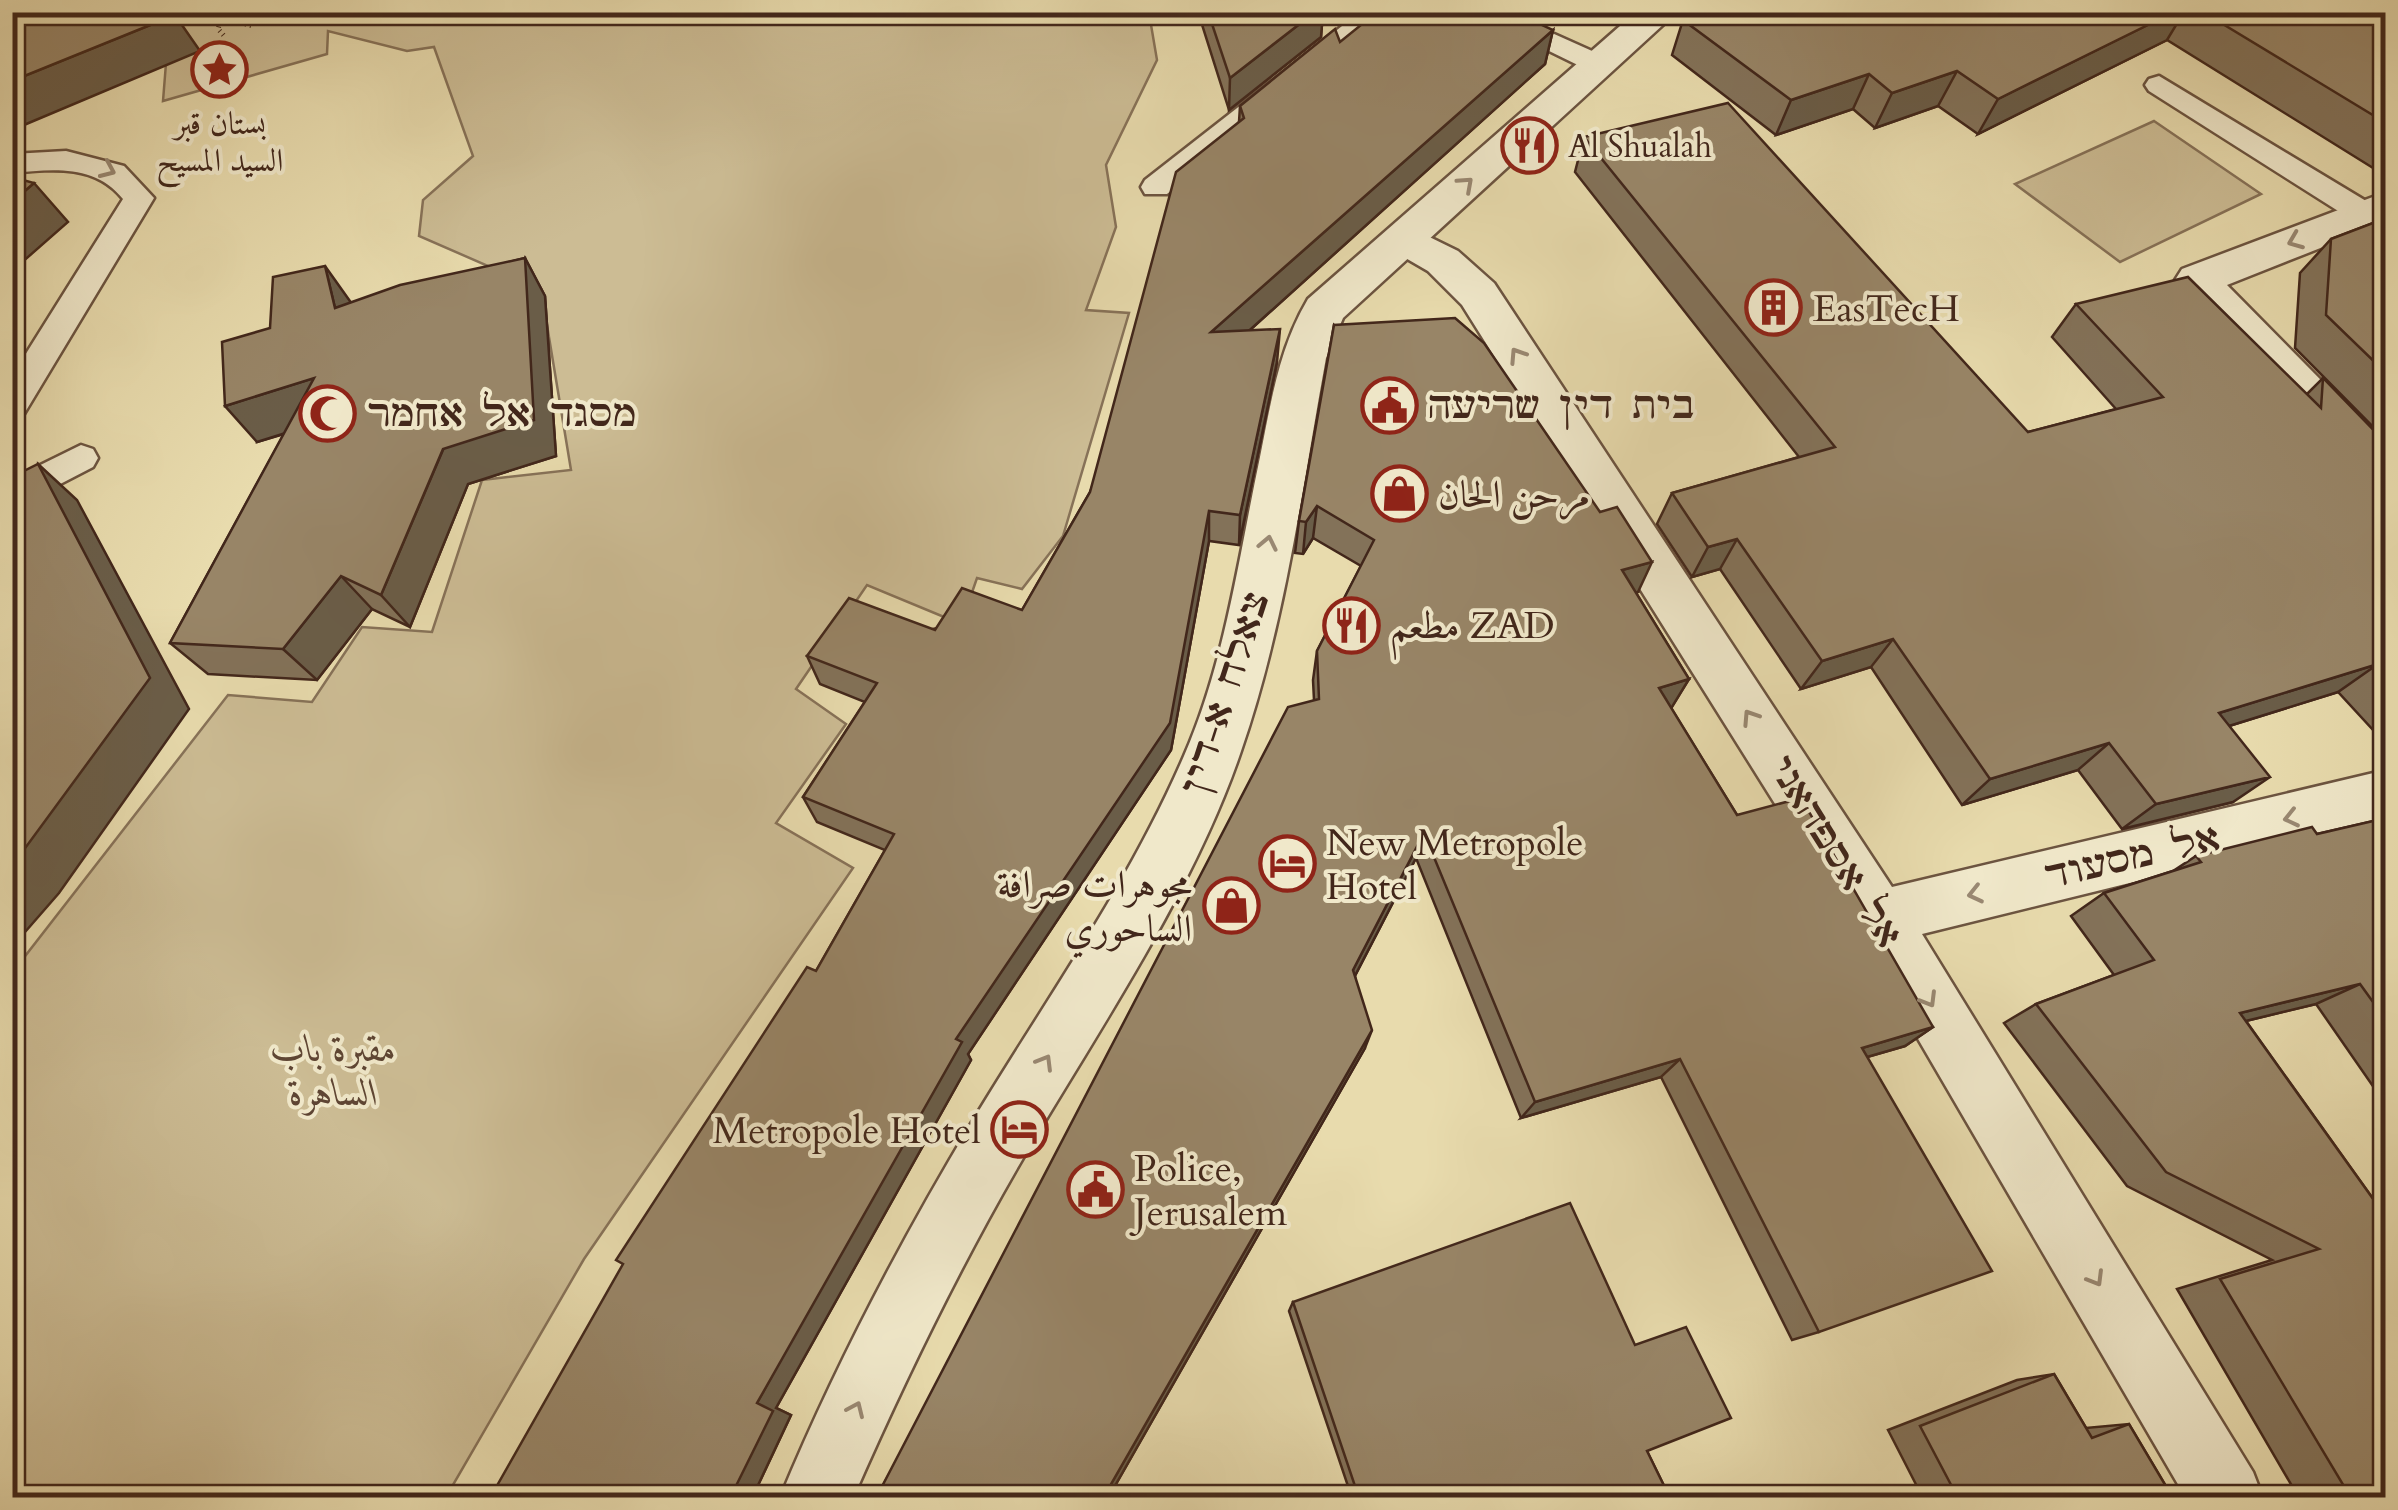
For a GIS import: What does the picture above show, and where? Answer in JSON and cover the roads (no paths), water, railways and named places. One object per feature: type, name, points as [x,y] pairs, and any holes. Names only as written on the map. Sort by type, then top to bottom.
[{"type":"street","name":"צאלח א-דין","points":[[816,1498],[902,1315],[994,1146],[1149,891],[1212,754],[1247,644],[1303,358],[1324,310],[1600,65],[1637,17]]},
{"type":"street","points":[[2375,210],[2197,280],[2386,477]]},
{"type":"street","name":"אל אספהאני","points":[[1405,238],[1443,261],[1478,294],[1879,917],[2226,1498]]},
{"type":"street","name":"אל מסעוד","points":[[1879,917],[2386,795]]},
{"type":"lane","points":[[1156,187],[1377,12]]},
{"type":"lane","points":[[1482,12],[1600,65]]},
{"type":"lane","points":[[2160,85],[2375,210]]},
{"type":"lane","points":[[12,164],[84,159],[126,178],[138,198],[12,405]]},
{"type":"lane","points":[[12,496],[81,458]]},
{"type":"place","name":"بستان قبر السيد المسيح","points":[[220,69]]},
{"type":"place","name":"Al Shualah","points":[[1529,146]]},
{"type":"place","name":"EasTecH","points":[[1774,308]]},
{"type":"place","name":"בית דין שריעה","points":[[1389,405]]},
{"type":"place","name":"מסגד אל אחמר","points":[[328,413]]},
{"type":"place","name":"مرحن الحان","points":[[1399,494]]},
{"type":"place","name":"مطعم ZAD","points":[[1351,625]]},
{"type":"place","name":"New Metropole Hotel","points":[[1287,864]]},
{"type":"place","name":"مجوهرات صرافة الساحوري","points":[[1231,906]]},
{"type":"place","name":"Metropole Hotel","points":[[1020,1130]]},
{"type":"place","name":"Police, Jerusalem","points":[[1095,1190]]},
{"type":"park label","name":"مقبرة باب الساهرة","points":[[334,1070]]}]
